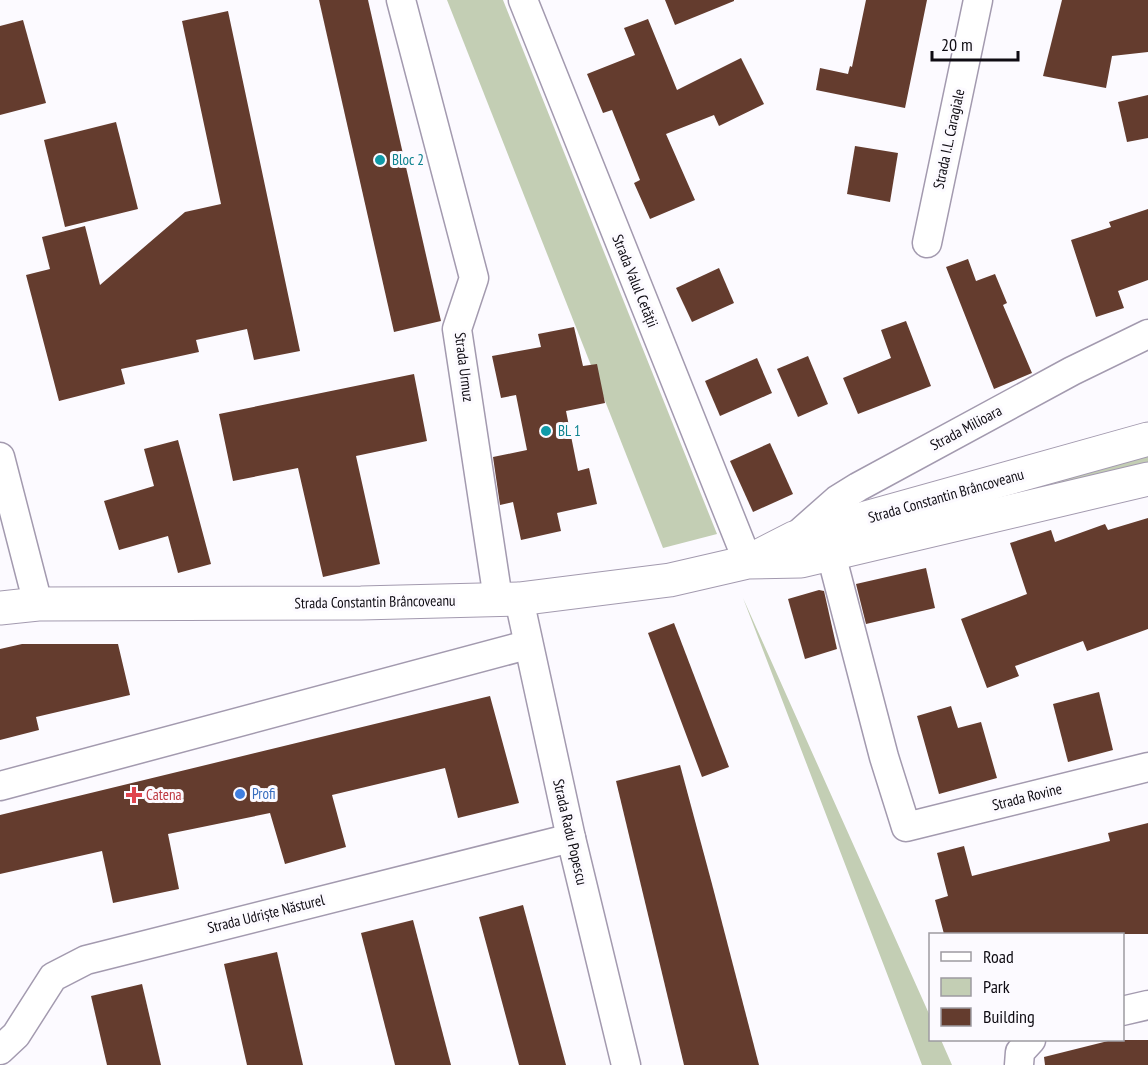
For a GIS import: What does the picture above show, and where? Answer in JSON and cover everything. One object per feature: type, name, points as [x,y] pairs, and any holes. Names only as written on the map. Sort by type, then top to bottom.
[{"type":"main road","name":"Strada Constantin Brâncoveanu","points":[[748,562],[795,538],[1148,439]]},
{"type":"main road","name":"Strada Constantin Brâncoveanu","points":[[0,608],[38,604],[349,603],[508,599],[670,580],[748,562],[801,561],[1148,479]]},
{"type":"street","name":"Strada Urmuz","points":[[401,0],[474,278],[458,329],[508,599]]},
{"type":"street","name":"Strada Valul Cetății","points":[[523,0],[748,562]]},
{"type":"street","name":"Strada I.L. Caragiale","points":[[927,243],[978,0]]},
{"type":"street","name":"Strada Milioara","points":[[795,538],[837,500],[858,487],[1051,382],[1148,334]]},
{"type":"street","points":[[0,458],[38,604]]},
{"type":"street","name":"Strada Rovine","points":[[831,554],[881,746],[906,827],[1148,767]]},
{"type":"street","name":"Strada Radu Popescu","points":[[508,599],[527,645],[626,1065]]},
{"type":"street","points":[[0,786],[527,645]]},
{"type":"street","name":"Strada Udriște Năsturel","points":[[0,1050],[16,1035],[53,977],[86,960],[571,838]]},
{"type":"street","points":[[1124,1011],[1148,1005]]},
{"type":"green space","points":[[447,0],[503,0],[717,534],[663,548]]},
{"type":"green space","points":[[1148,454],[1148,467],[803,550]]},
{"type":"green space","points":[[743,598],[929,1014],[929,1041],[941,1041],[952,1065],[922,1065]]},
{"type":"building","name":"Bloc 2","points":[[319,0],[368,0],[441,321],[394,332]]},
{"type":"building","points":[[665,0],[734,0],[734,1],[675,25]]},
{"type":"building","points":[[866,0],[927,0],[905,108],[816,90],[820,68],[848,74],[850,66],[852,67]]},
{"type":"building","points":[[1062,0],[1148,0],[1148,52],[1112,56],[1106,88],[1043,76]]},
{"type":"building","points":[[228,11],[300,351],[254,360],[247,329],[196,340],[199,352],[121,369],[125,384],[59,401],[26,275],[50,269],[42,237],[85,226],[100,285],[185,212],[221,204],[182,21]]},
{"type":"building","points":[[648,19],[677,90],[741,58],[764,104],[719,126],[714,115],[666,134],[695,200],[650,219],[634,183],[640,180],[612,110],[603,113],[587,74],[635,55],[624,28]]},
{"type":"building","points":[[23,20],[46,103],[0,115],[0,26]]},
{"type":"building","points":[[1148,95],[1148,138],[1127,142],[1118,102]]},
{"type":"building","points":[[116,122],[138,209],[65,227],[44,140]]},
{"type":"building","points":[[855,146],[898,153],[890,202],[847,194]]},
{"type":"building","points":[[1148,209],[1148,280],[1118,291],[1124,308],[1096,317],[1071,240],[1111,227],[1109,222]]},
{"type":"building","points":[[968,259],[976,281],[995,274],[1007,303],[1003,305],[1032,373],[994,389],[946,267]]},
{"type":"building","points":[[719,268],[734,303],[692,322],[676,288]]},
{"type":"building","points":[[906,321],[931,386],[858,414],[843,378],[891,358],[881,330]]},
{"type":"building","name":"BL 1","points":[[574,327],[583,366],[597,364],[605,403],[566,411],[578,471],[589,468],[597,504],[557,513],[561,531],[521,540],[513,502],[500,505],[493,457],[527,450],[516,395],[501,398],[492,356],[541,347],[538,334]]},
{"type":"building","points":[[808,356],[828,404],[798,417],[777,369]]},
{"type":"building","points":[[757,358],[772,393],[720,416],[705,381]]},
{"type":"building","points":[[414,374],[427,441],[356,456],[380,564],[323,577],[298,468],[233,481],[219,414]]},
{"type":"building","points":[[178,440],[211,564],[178,573],[168,536],[119,550],[104,501],[154,486],[144,449]]},
{"type":"building","points":[[770,443],[793,494],[753,512],[730,461]]},
{"type":"building","points":[[1148,518],[1148,629],[1087,651],[1083,641],[1015,666],[1019,676],[987,688],[961,619],[1027,594],[1010,543],[1051,530],[1055,542],[1105,524],[1108,530]]},
{"type":"building","points":[[926,568],[935,608],[866,624],[856,584]]},
{"type":"building","points":[[819,590],[824,591],[837,649],[805,659],[788,599]]},
{"type":"building","points":[[674,623],[729,767],[702,777],[648,633]]},
{"type":"building","points":[[22,644],[118,644],[130,695],[36,717],[39,730],[0,740],[0,649]]},
{"type":"building","points":[[1099,692],[1113,750],[1068,762],[1053,704]]},
{"type":"building","points":[[490,696],[519,803],[458,818],[445,768],[332,795],[346,847],[285,864],[270,813],[168,834],[179,889],[113,903],[102,851],[0,874],[0,815]]},
{"type":"building","points":[[951,706],[958,728],[981,722],[997,778],[939,794],[917,716]]},
{"type":"building","points":[[680,765],[759,1065],[684,1065],[616,781]]},
{"type":"building","points":[[1148,823],[1148,934],[944,933],[935,900],[948,896],[937,853],[964,846],[972,876],[1110,841],[1108,833]]},
{"type":"building","points":[[523,905],[566,1065],[519,1065],[479,917]]},
{"type":"building","points":[[413,920],[451,1065],[395,1065],[361,933]]},
{"type":"building","points":[[277,952],[303,1065],[247,1065],[224,964]]},
{"type":"building","points":[[142,984],[161,1065],[107,1065],[91,996]]},
{"type":"building","points":[[1148,1040],[1148,1065],[1045,1065],[1044,1057],[1108,1041]]},
{"type":"place","name":"Bloc 2","points":[[380,160]]},
{"type":"place","name":"BL 1","points":[[546,431]]},
{"type":"place","name":"Profi","points":[[240,794]]},
{"type":"place","name":"Catena","points":[[134,795]]}]
